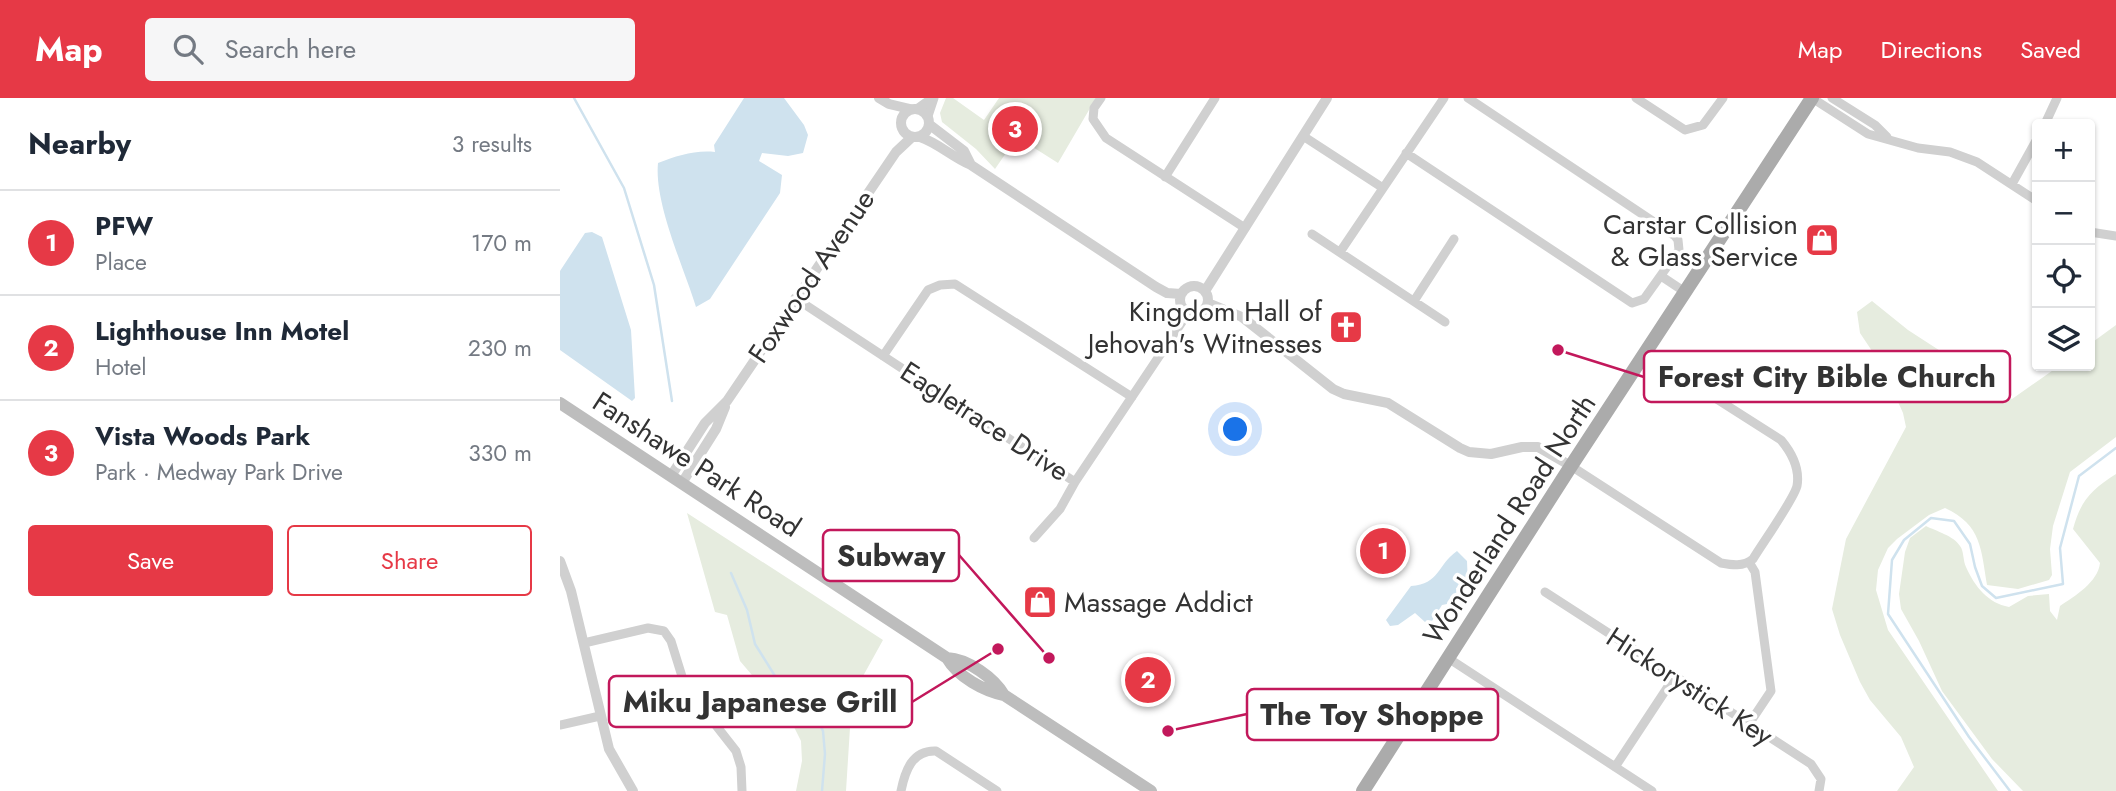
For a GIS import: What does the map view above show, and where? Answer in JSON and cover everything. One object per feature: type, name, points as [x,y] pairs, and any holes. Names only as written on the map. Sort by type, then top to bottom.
[{"type":"main road","name":"Wonderland Road North","points":[[1363,791],[1571,466],[1812,98]]},
{"type":"main road","name":"Fanshawe Park Road","points":[[560,403],[947,658],[959,659],[997,683],[1004,695],[1151,791]]},
{"type":"street","points":[[901,126],[904,115],[933,98]]},
{"type":"street","points":[[916,137],[926,132],[933,98]]},
{"type":"street","points":[[1101,98],[1094,108],[1093,119],[1099,130],[1117,145],[1245,228]]},
{"type":"street","points":[[1165,177],[1215,98]]},
{"type":"street","points":[[1181,294],[1181,305],[1188,313],[1199,314],[1203,311],[1208,303],[1205,291],[1327,98]]},
{"type":"street","points":[[1340,252],[1444,98]]},
{"type":"street","points":[[1406,153],[1632,303],[1644,299],[1679,250],[1678,240],[1671,232],[1468,98]]},
{"type":"street","points":[[1636,98],[1685,130],[1703,125],[1723,98]]},
{"type":"street","points":[[1812,98],[1868,134],[1918,148],[1950,152],[1977,162],[2032,198]]},
{"type":"street","points":[[1832,98],[1875,125],[1888,138]]},
{"type":"street","points":[[2047,119],[2057,98]]},
{"type":"street","points":[[884,101],[914,109],[964,151],[971,164]]},
{"type":"street","points":[[884,101],[901,126],[916,137],[929,140],[957,159],[971,164],[1156,288],[1167,293],[1181,294],[1195,286],[1205,291]]},
{"type":"street","name":"Foxwood Avenue","points":[[895,152],[901,126]]},
{"type":"street","points":[[1303,136],[1383,188]]},
{"type":"street","name":"Foxwood Avenue","points":[[676,479],[705,423],[727,401],[895,152],[916,137]]},
{"type":"street","points":[[2012,184],[2032,148]]},
{"type":"street","points":[[2095,233],[2116,236]]},
{"type":"street","points":[[1312,234],[1446,323]]},
{"type":"street","points":[[1413,301],[1454,239]]},
{"type":"street","points":[[1661,276],[1685,292]]},
{"type":"street","points":[[883,356],[928,290],[940,285],[955,284],[1132,397]]},
{"type":"street","name":"Eagletrace Drive","points":[[795,298],[1075,482],[1188,313]]},
{"type":"street","points":[[1208,303],[1242,317],[1343,394],[1388,402],[1460,449],[1491,454],[1522,447],[1538,447],[1721,563],[1733,566],[1749,562],[1797,487],[1797,468],[1790,451],[1780,440],[1646,354]]},
{"type":"street","points":[[1034,538],[1060,509],[1075,482]]},
{"type":"street","points":[[560,561],[571,591],[609,748],[633,791]]},
{"type":"street","points":[[1749,562],[1755,572],[1771,691],[1749,724]]},
{"type":"street","name":"Hickorystick Key","points":[[1545,592],[1811,764],[1821,779],[1819,791]]},
{"type":"street","points":[[584,643],[648,628],[664,631],[671,641],[685,686],[736,751],[741,768],[742,791]]},
{"type":"street","points":[[1448,658],[1651,791]]},
{"type":"street","points":[[1615,767],[1675,676]]},
{"type":"street","points":[[560,725],[600,716]]},
{"type":"street","points":[[901,791],[915,757],[930,750],[936,751],[997,791]]},
{"type":"shaded area","points":[[946,98],[953,98],[984,120],[999,98],[1096,98],[1058,163],[1017,137],[995,169],[976,149],[942,122],[940,113]]},
{"type":"shaded area","points":[[1872,301],[1998,394],[2012,399],[2052,371],[2095,371],[2095,340],[2116,325],[2116,437],[2070,472],[2053,526],[2050,549],[2052,575],[2049,580],[2018,589],[1987,585],[1978,540],[1966,522],[1945,508],[1929,515],[1897,539],[1888,548],[1878,570],[1876,590],[1888,630],[1998,791],[1897,791],[1914,767],[1901,737],[1870,700],[1860,682],[1832,609],[1846,539],[1906,427],[1903,413],[1882,366],[1860,333],[1857,312]]},
{"type":"shaded area","points":[[2116,474],[2116,791],[2023,791],[1992,759],[1942,691],[1901,609],[1899,594],[1905,552],[1910,538],[1926,526],[1940,532],[1954,539],[1960,546],[1970,574],[1989,598],[2009,607],[2028,596],[2049,594],[2050,611],[2057,620],[2060,606],[2090,582],[2100,563],[2073,529],[2076,519],[2088,497]]},
{"type":"shaded area","points":[[687,513],[883,640],[852,696],[846,791],[796,791],[802,761],[801,741],[791,721],[740,661],[727,615],[715,612]]},
{"type":"water","points":[[744,98],[784,98],[808,135],[803,153],[788,156],[762,153],[759,161],[782,175],[780,193],[710,299],[696,307],[665,216],[658,163],[693,153],[715,152],[714,145]]},
{"type":"water","points":[[592,232],[602,237],[631,330],[635,398],[632,401],[560,350],[560,271],[585,233]]},
{"type":"water","points":[[1457,551],[1467,561],[1468,586],[1456,588],[1457,602],[1442,605],[1432,621],[1425,622],[1415,613],[1398,625],[1390,626],[1386,620],[1411,586],[1428,582]]},
{"type":"waterway","points":[[574,98],[624,188],[654,285],[672,401]]},
{"type":"waterway","points":[[2010,791],[1969,737],[1888,614],[1892,560],[1904,540],[1931,518],[1954,521],[1970,544],[1982,586],[1996,598],[2063,584],[2060,548],[2079,476],[2116,448]]},
{"type":"waterway","points":[[731,573],[747,610],[755,644],[775,676],[813,710],[823,731],[825,754],[822,791]]},
{"type":"place","name":"Vista Woods Park","points":[[1015,129]]},
{"type":"place","name":"Carstar Collision & Glass Service","points":[[1822,240]]},
{"type":"place","name":"Kingdom Hall of Jehovah's Witnesses","points":[[1346,327]]},
{"type":"place","name":"Forest City Bible Church","points":[[1558,350]]},
{"type":"place","name":"PFW","points":[[1383,551]]},
{"type":"place","name":"Massage Addict","points":[[1040,602]]},
{"type":"place","name":"Miku Japanese Grill","points":[[998,649]]},
{"type":"place","name":"Subway","points":[[1049,658]]},
{"type":"place","name":"Lighthouse Inn Motel","points":[[1148,680]]},
{"type":"place","name":"The Toy Shoppe","points":[[1168,731]]}]
